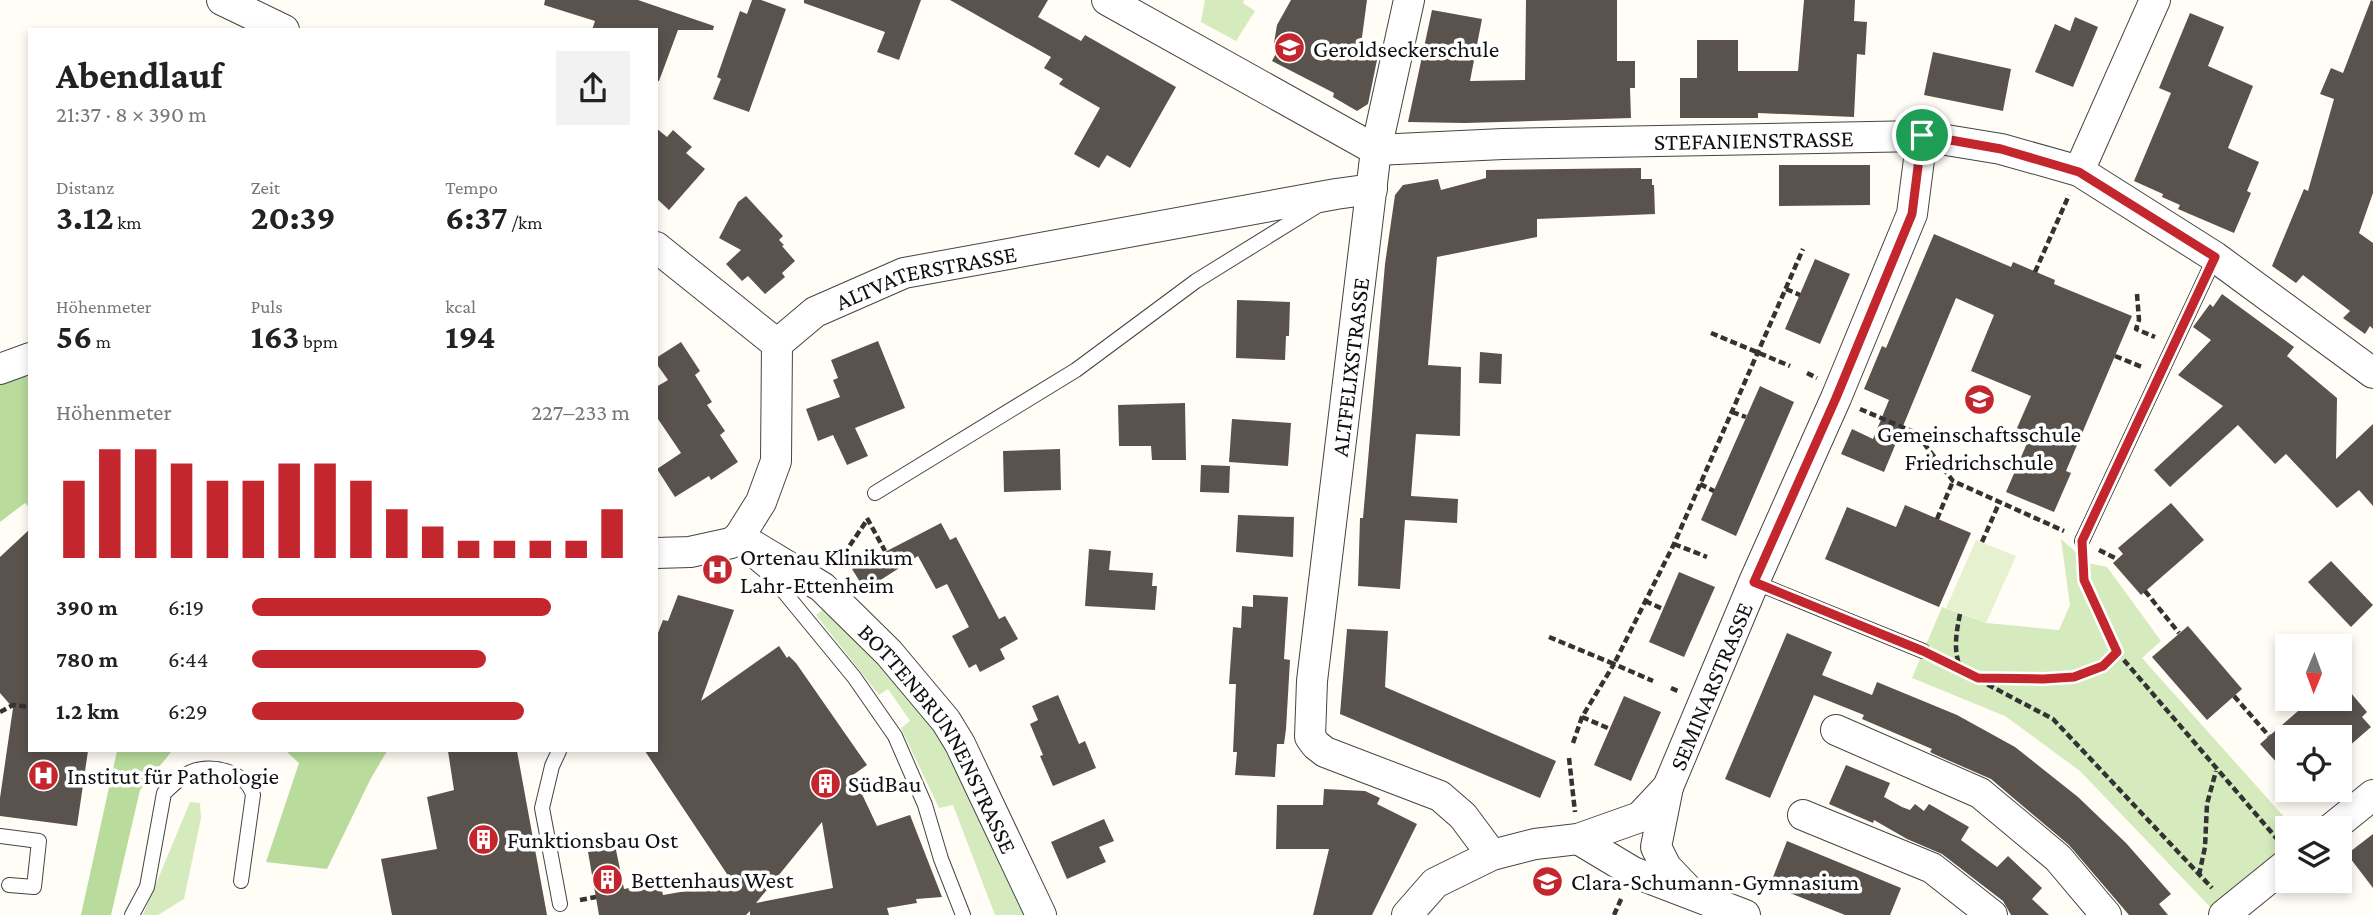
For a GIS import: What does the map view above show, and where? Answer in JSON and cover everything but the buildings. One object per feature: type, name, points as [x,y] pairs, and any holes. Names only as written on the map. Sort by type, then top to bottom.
[{"type":"street","points":[[222,0],[280,28]]},
{"type":"street","points":[[1107,0],[1376,150]]},
{"type":"street","name":"ALTFELIXSTRASSE","points":[[1409,0],[1376,150],[1312,681],[1310,737],[1316,746],[1325,752],[1440,796],[1463,816],[1492,855]]},
{"type":"street","points":[[2079,172],[2155,0]]},
{"type":"street","name":"STEFANIENSTRASSE","points":[[1376,150],[1503,144],[1922,135],[2001,149],[2079,172],[2215,257],[2373,373]]},
{"type":"street","name":"SEMINARSTRASSE","points":[[1407,915],[1435,883],[1492,855],[1535,844],[1578,839],[1640,817],[1668,787],[1754,582],[1836,398],[1912,214],[1922,135]]},
{"type":"street","name":"ALTVATERSTRASSE","points":[[777,344],[815,312],[904,273],[1372,189]]},
{"type":"street","points":[[658,249],[777,344],[776,461],[761,502],[735,540],[690,552],[658,553]]},
{"type":"street","points":[[0,369],[28,359]]},
{"type":"street","name":"BOTTENBRUNNENSTRASSE","points":[[735,540],[822,587],[889,653],[946,720],[977,778],[1041,915]]},
{"type":"street","points":[[1836,730],[1980,793],[2058,858],[2106,915]]},
{"type":"street","points":[[1668,787],[1656,847],[1666,867],[1692,894]]},
{"type":"street","points":[[2347,816],[2373,795]]},
{"type":"street","points":[[1803,815],[1932,868],[1992,915]]},
{"type":"street","points":[[1578,839],[1633,872],[1745,915]]},
{"type":"street","points":[[2228,912],[2275,867]]},
{"type":"lane","points":[[875,492],[1076,370],[1196,281],[1336,194]]},
{"type":"lane","points":[[2082,541],[2215,257]]},
{"type":"lane","points":[[735,540],[771,576],[854,677],[895,736],[925,804],[941,859],[963,915]]},
{"type":"lane","points":[[1754,582],[1923,651]]},
{"type":"lane","points":[[559,752],[552,766],[542,808],[560,904]]},
{"type":"lane","points":[[132,915],[146,887],[164,793],[192,771],[226,769],[251,787],[253,795],[241,881]]},
{"type":"lane","points":[[0,836],[39,841],[34,887],[9,885]]},
{"type":"path","points":[[2035,272],[2065,205]]},
{"type":"path","points":[[1573,743],[1582,717],[1614,664],[1674,544],[1803,249]]},
{"type":"path","points":[[1786,289],[1800,295]]},
{"type":"path","points":[[2136,329],[2139,320],[2137,294]]},
{"type":"path","points":[[1711,333],[1790,366]]},
{"type":"path","points":[[2115,356],[2159,374]]},
{"type":"path","points":[[1861,410],[1916,433],[1953,481],[2050,523]]},
{"type":"path","points":[[1732,412],[1746,417]]},
{"type":"path","points":[[1937,519],[1953,481]]},
{"type":"path","points":[[1700,484],[1714,491]]},
{"type":"path","points":[[875,492],[865,505],[867,520],[885,551]]},
{"type":"path","points":[[1982,542],[2000,501]]},
{"type":"path","points":[[822,587],[867,520]]},
{"type":"path","points":[[2082,541],[2084,580],[2117,652],[2275,842]]},
{"type":"path","points":[[1674,544],[1707,557]]},
{"type":"path","points":[[2145,591],[2179,633]]},
{"type":"path","points":[[1645,601],[1663,609]]},
{"type":"path","points":[[1960,614],[1955,639],[1961,670]]},
{"type":"path","points":[[1549,637],[1653,681]]},
{"type":"path","points":[[1923,651],[2053,719],[2199,875],[2228,912]]},
{"type":"path","points":[[1978,678],[2074,677],[2103,666],[2117,652]]},
{"type":"path","points":[[2234,696],[2269,736]]},
{"type":"path","points":[[0,712],[13,705],[28,707]]},
{"type":"path","points":[[1582,717],[1610,729]]},
{"type":"path","points":[[1569,758],[1578,839]]},
{"type":"path","points":[[2199,875],[2205,847],[2207,804],[2217,770]]},
{"type":"path","points":[[1614,915],[1625,891]]},
{"type":"green space","points":[[1205,0],[1244,0],[1243,3],[1255,11],[1236,41],[1201,22]]},
{"type":"green space","points":[[28,373],[28,506],[25,503],[0,522],[0,380]]},
{"type":"green space","points":[[2061,539],[2088,563],[2107,567],[2161,641],[2142,658],[2283,816],[2275,816],[2275,862],[2214,911],[2080,771],[2005,716],[1912,678],[1942,607],[1986,623],[2059,630],[2070,605]]},
{"type":"green space","points":[[1976,540],[2016,556],[1986,623],[1946,608]]},
{"type":"green space","points":[[827,606],[883,663],[942,738],[1028,915],[995,915],[953,805],[939,808],[901,728],[910,721],[888,689],[879,695],[816,615]]},
{"type":"green space","points":[[117,752],[171,752],[140,790],[111,915],[81,915]]},
{"type":"green space","points":[[287,752],[386,752],[327,869],[266,862],[299,763]]},
{"type":"green space","points":[[190,802],[200,803],[201,818],[184,899],[158,915],[143,915]]},
{"type":"place","name":"Geroldseckerschule","points":[[1290,48]]},
{"type":"place","name":"Gemeinschaftsschule Friedrichschule","points":[[1979,399]]},
{"type":"place","name":"Ortenau Klinikum Lahr-Ettenheim","points":[[717,570]]},
{"type":"place","name":"Institut für Pathologie","points":[[44,775]]},
{"type":"place","name":"SüdBau","points":[[825,783]]},
{"type":"place","name":"Funktionsbau Ost","points":[[484,839]]},
{"type":"place","name":"Bettenhaus West","points":[[608,879]]},
{"type":"place","name":"Clara-Schumann-Gymnasium","points":[[1548,881]]},
{"type":"route","points":[[1922,135],[2001,149],[2079,172],[2215,257],[2082,541],[2084,580],[2117,652],[2103,666],[2074,677],[1978,678],[1923,651],[1754,582],[1836,398],[1912,214],[1922,135]]}]
